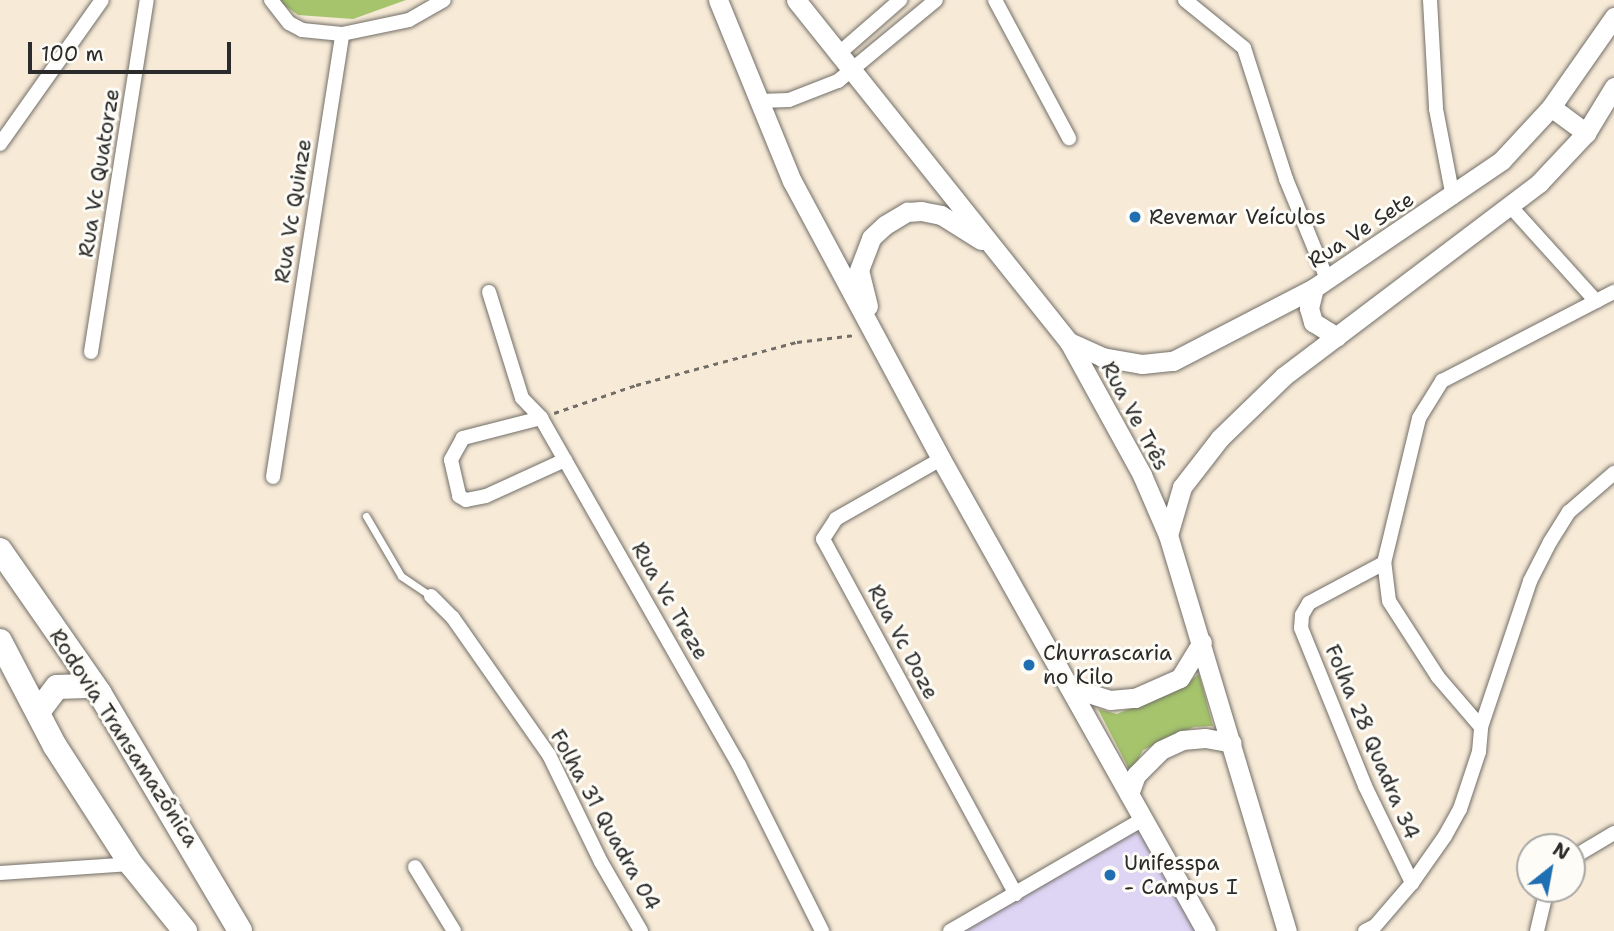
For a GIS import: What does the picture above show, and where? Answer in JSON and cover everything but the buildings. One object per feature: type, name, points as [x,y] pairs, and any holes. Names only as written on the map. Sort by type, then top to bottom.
[{"type":"highway","name":"Rodovia Transamazônica","points":[[0,550],[94,686],[184,831],[240,931]]},
{"type":"highway","points":[[0,641],[38,712],[131,864],[185,931]]},
{"type":"highway","points":[[38,712],[57,687],[94,686]]},
{"type":"main road","points":[[718,0],[792,181],[941,459],[1206,931]]},
{"type":"main road","name":"Rua Ve Três","points":[[796,0],[836,55],[853,72],[1069,342],[1142,475],[1168,535],[1287,931]]},
{"type":"main road","name":"Rua Ve Sete","points":[[1069,342],[1102,357],[1142,363],[1173,361],[1320,284],[1453,197],[1502,160],[1551,107],[1614,17]]},
{"type":"main road","points":[[1168,535],[1182,487],[1200,461],[1284,376],[1511,207],[1586,133],[1614,87]]},
{"type":"main road","points":[[1551,107],[1586,133]]},
{"type":"main road","points":[[874,332],[859,270],[872,238],[885,225],[907,212],[942,215],[996,251]]},
{"type":"main road","points":[[1320,284],[1309,309],[1313,322],[1336,337]]},
{"type":"main road","points":[[1069,687],[1110,700],[1135,698],[1180,678],[1202,642]]},
{"type":"main road","points":[[1129,794],[1136,775],[1161,750],[1182,740],[1205,738],[1232,743]]},
{"type":"street","points":[[0,144],[102,0]]},
{"type":"street","name":"Rua Vc Quatorze","points":[[91,352],[146,0]]},
{"type":"street","points":[[271,0],[289,23],[302,30],[342,34],[374,30],[436,2]]},
{"type":"street","points":[[836,55],[900,0]]},
{"type":"street","points":[[759,101],[814,92],[853,72],[936,0]]},
{"type":"street","points":[[995,0],[1069,138]]},
{"type":"street","points":[[1185,0],[1244,48],[1320,284]]},
{"type":"street","points":[[1430,0],[1436,109],[1453,197]]},
{"type":"street","name":"Rua Vc Quinze","points":[[273,477],[342,34]]},
{"type":"street","points":[[1597,114],[1614,101]]},
{"type":"street","points":[[1511,207],[1596,301]]},
{"type":"street","name":"Rua Vc Treze","points":[[489,292],[522,398],[541,418],[739,765],[822,931]]},
{"type":"street","points":[[1481,727],[1415,645],[1389,601],[1384,563],[1428,398],[1442,381],[1614,292]]},
{"type":"street","points":[[541,418],[463,438],[451,460],[459,496],[466,500],[486,496],[565,460]]},
{"type":"street","name":"Rua Vc Doze","points":[[941,459],[836,519],[823,539],[1016,894]]},
{"type":"street","points":[[1365,931],[1375,926],[1412,883],[1460,809],[1479,752],[1481,727],[1530,581],[1569,512],[1614,474]]},
{"type":"street","name":"Folha 28 Quadra 34","points":[[1384,563],[1309,603],[1301,615],[1301,628],[1339,724],[1412,883]]},
{"type":"street","name":"Folha 31 Quadra 04","points":[[430,596],[453,618],[550,755],[601,862],[641,931]]},
{"type":"street","points":[[950,931],[1143,819]]},
{"type":"street","points":[[1586,848],[1614,833]]},
{"type":"street","points":[[0,873],[131,864]]},
{"type":"street","points":[[415,867],[454,931]]},
{"type":"street","points":[[1537,931],[1544,903]]},
{"type":"lane","points":[[366,516],[401,576],[430,596]]},
{"type":"path","points":[[541,418],[636,385],[797,342],[874,332]]},
{"type":"shaded area","name":"Unifesspa - Campus I","points":[[1143,819],[1206,931],[949,931]]},
{"type":"green space","points":[[277,0],[406,0],[353,19],[298,15]]},
{"type":"green space","points":[[1199,674],[1213,726],[1194,727],[1143,750],[1131,773],[1098,709],[1117,714],[1186,684]]},
{"type":"place","name":"Revemar Veículos","points":[[1135,217]]},
{"type":"place","name":"Churrascaria no Kilo","points":[[1029,665]]},
{"type":"place","name":"Unifesspa - Campus I","points":[[1110,875]]}]
